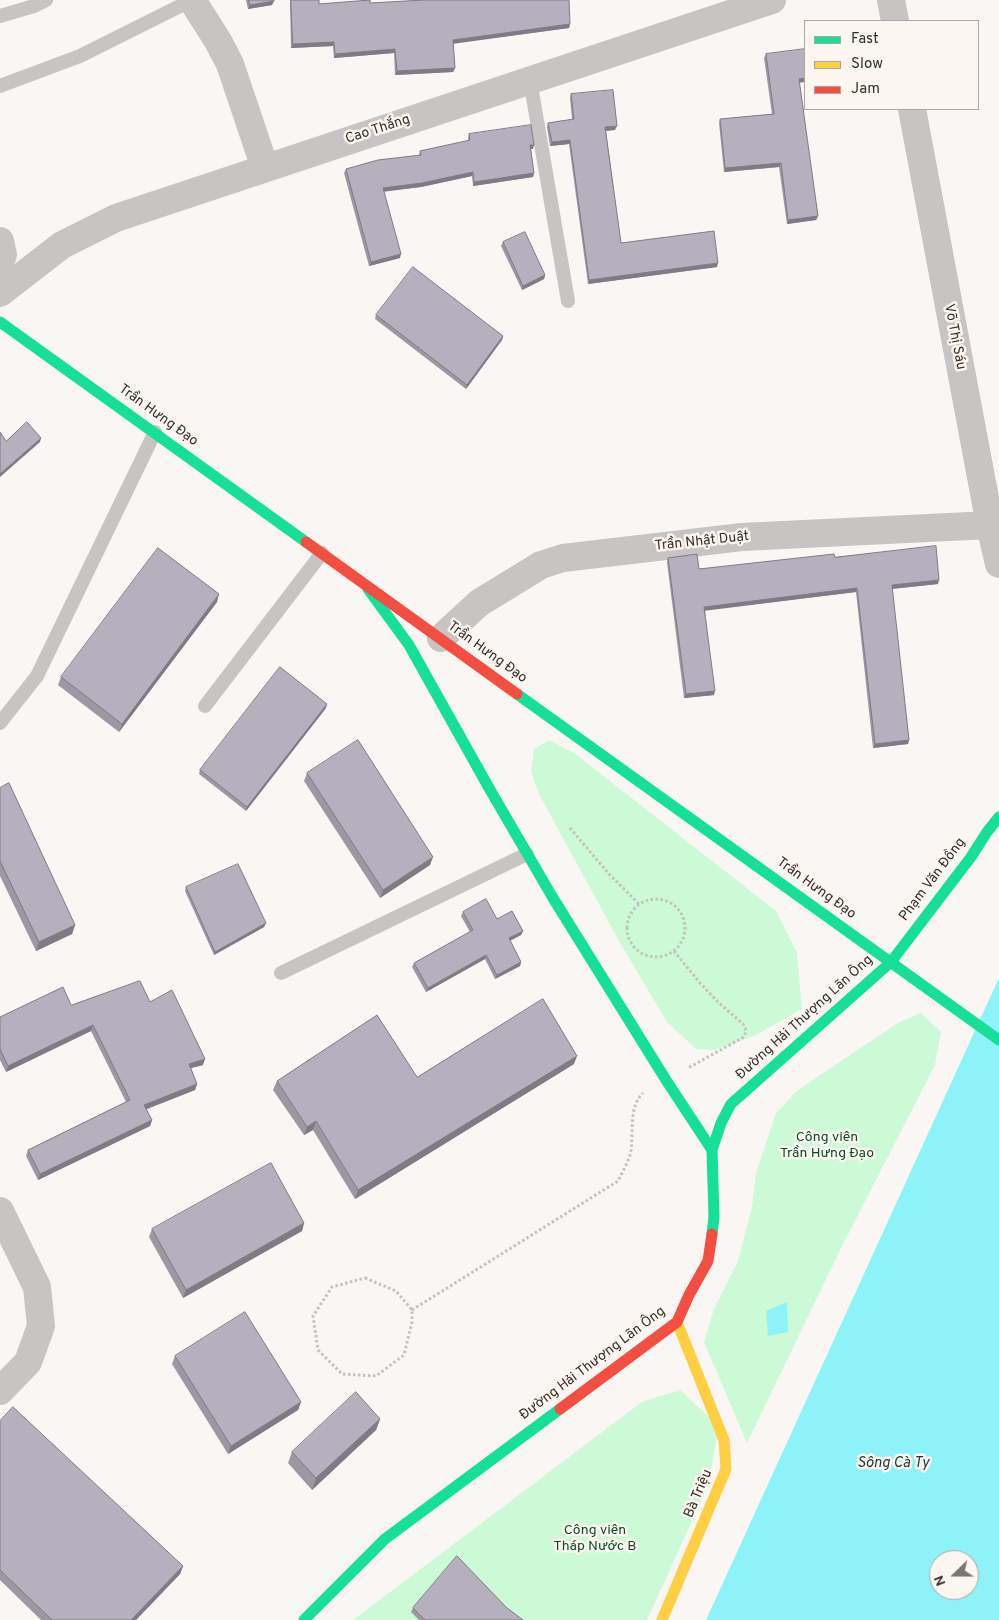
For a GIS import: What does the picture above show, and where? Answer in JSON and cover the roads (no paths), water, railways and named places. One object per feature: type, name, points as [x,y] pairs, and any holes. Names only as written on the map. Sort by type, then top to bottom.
[{"type":"street","points":[[192,0],[230,64],[265,168]]},
{"type":"street","name":"Cao Thắng","points":[[0,293],[62,245],[116,218],[772,0]]},
{"type":"street","points":[[891,0],[895,20]]},
{"type":"street","name":"Võ Thị Sáu","points":[[912,110],[990,525],[999,564]]},
{"type":"street","points":[[0,241],[3,255],[0,261]]},
{"type":"street","name":"Trần Hưng Đạo","points":[[0,322],[999,1040]]},
{"type":"street","name":"Trần Nhật Duật","points":[[440,638],[479,603],[541,565],[563,558],[742,537],[990,525]]},
{"type":"street","points":[[362,582],[409,645],[553,898],[666,1080],[712,1150]]},
{"type":"street","name":"Phạm Văn Đồng","points":[[891,962],[999,817]]},
{"type":"street","name":"Đường Hải Thượng Lãn Ông","points":[[304,1620],[385,1539],[677,1322],[688,1295],[708,1261],[714,1217],[712,1150],[721,1123],[731,1104],[891,962]]},
{"type":"street","points":[[0,1211],[37,1287],[41,1326],[28,1362],[0,1391]]},
{"type":"street","name":"Bà Triệu","points":[[662,1620],[726,1469],[724,1440],[677,1322]]},
{"type":"lane","points":[[0,16],[34,6],[46,0]]},
{"type":"lane","points":[[0,86],[80,56],[192,0]]},
{"type":"lane","points":[[530,80],[568,300]]},
{"type":"lane","points":[[0,724],[37,676],[155,432]]},
{"type":"lane","points":[[205,706],[322,553]]},
{"type":"lane","points":[[281,973],[527,854]]},
{"type":"water","name":"Sông Cà Ty","points":[[999,978],[999,1620],[706,1620]]},
{"type":"water","points":[[787,1302],[788,1332],[768,1336],[766,1311]]},
{"type":"park label","name":"Công viên Trần Hưng Đạo","points":[[827,1146]]},
{"type":"park label","name":"Công viên Tháp Nước B","points":[[595,1539]]}]
